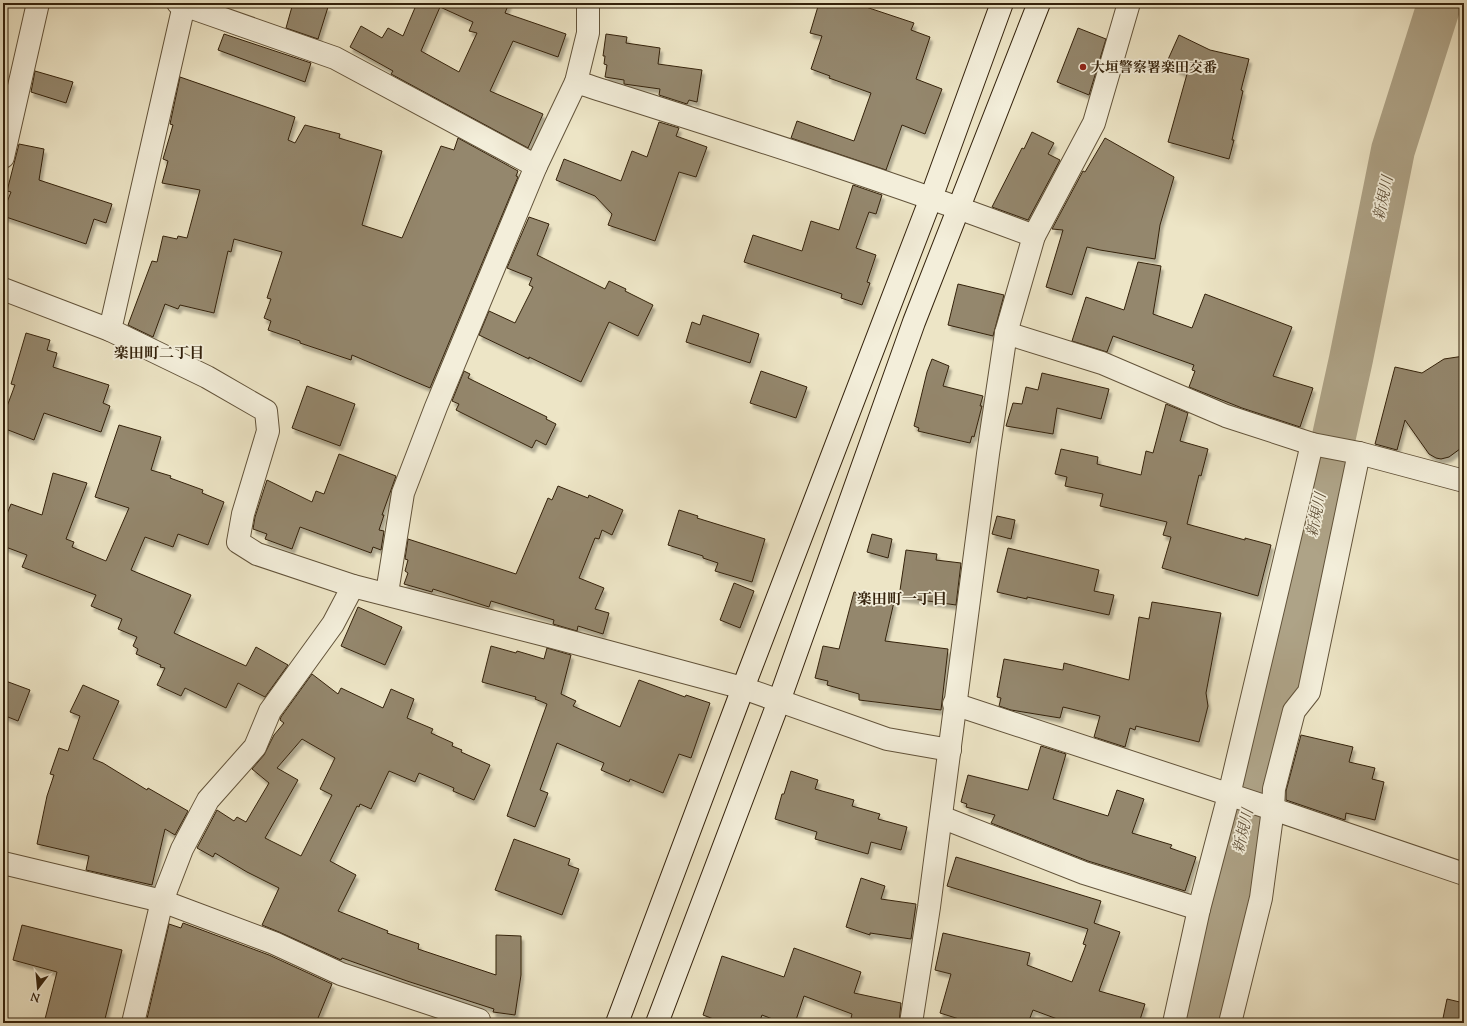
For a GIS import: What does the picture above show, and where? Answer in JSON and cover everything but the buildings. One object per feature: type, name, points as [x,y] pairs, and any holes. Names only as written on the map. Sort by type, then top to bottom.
[{"type":"street","points":[[3,157],[38,3]]},
{"type":"street","points":[[387,593],[403,493],[436,407],[536,166],[576,82],[588,34],[588,3]]},
{"type":"street","points":[[617,1023],[743,688],[931,198],[1002,3]]},
{"type":"street","points":[[657,1023],[779,701],[914,322],[1039,3]]},
{"type":"street","points":[[911,1023],[929,907],[950,750],[954,704],[1006,333],[1034,236],[1094,123],[1129,3]]},
{"type":"street","points":[[110,330],[181,4],[335,58],[536,166]]},
{"type":"street","points":[[576,82],[727,130],[959,207],[1034,236]]},
{"type":"street","points":[[3,289],[110,330],[207,377],[266,411],[268,431],[243,514],[238,542],[257,554],[353,586],[387,593],[743,688],[887,739],[950,750]]},
{"type":"street","points":[[1006,333],[1102,363],[1226,416],[1312,444],[1359,453],[1464,481]]},
{"type":"street","points":[[1174,1023],[1200,909],[1231,796],[1312,444]]},
{"type":"street","points":[[1230,1023],[1261,898],[1268,808],[1294,711],[1309,692],[1359,453]]},
{"type":"street","points":[[133,1023],[162,901],[182,849],[208,800],[255,747],[270,711],[333,624],[353,586]]},
{"type":"street","points":[[954,704],[1464,874]]},
{"type":"street","points":[[941,817],[1084,873],[1200,909]]},
{"type":"street","points":[[3,863],[162,901],[274,943],[341,974],[479,1020],[478,1023]]},
{"type":"waterway","name":"新規川","points":[[1197,1023],[1292,627],[1351,359],[1393,150],[1438,8]]},
{"type":"place","name":"大垣警察署楽田交番","points":[[1083,67]]},
{"type":"district","name":"楽田町二丁目","points":[[159,353]]},
{"type":"district","name":"楽田町一丁目","points":[[902,599]]}]
